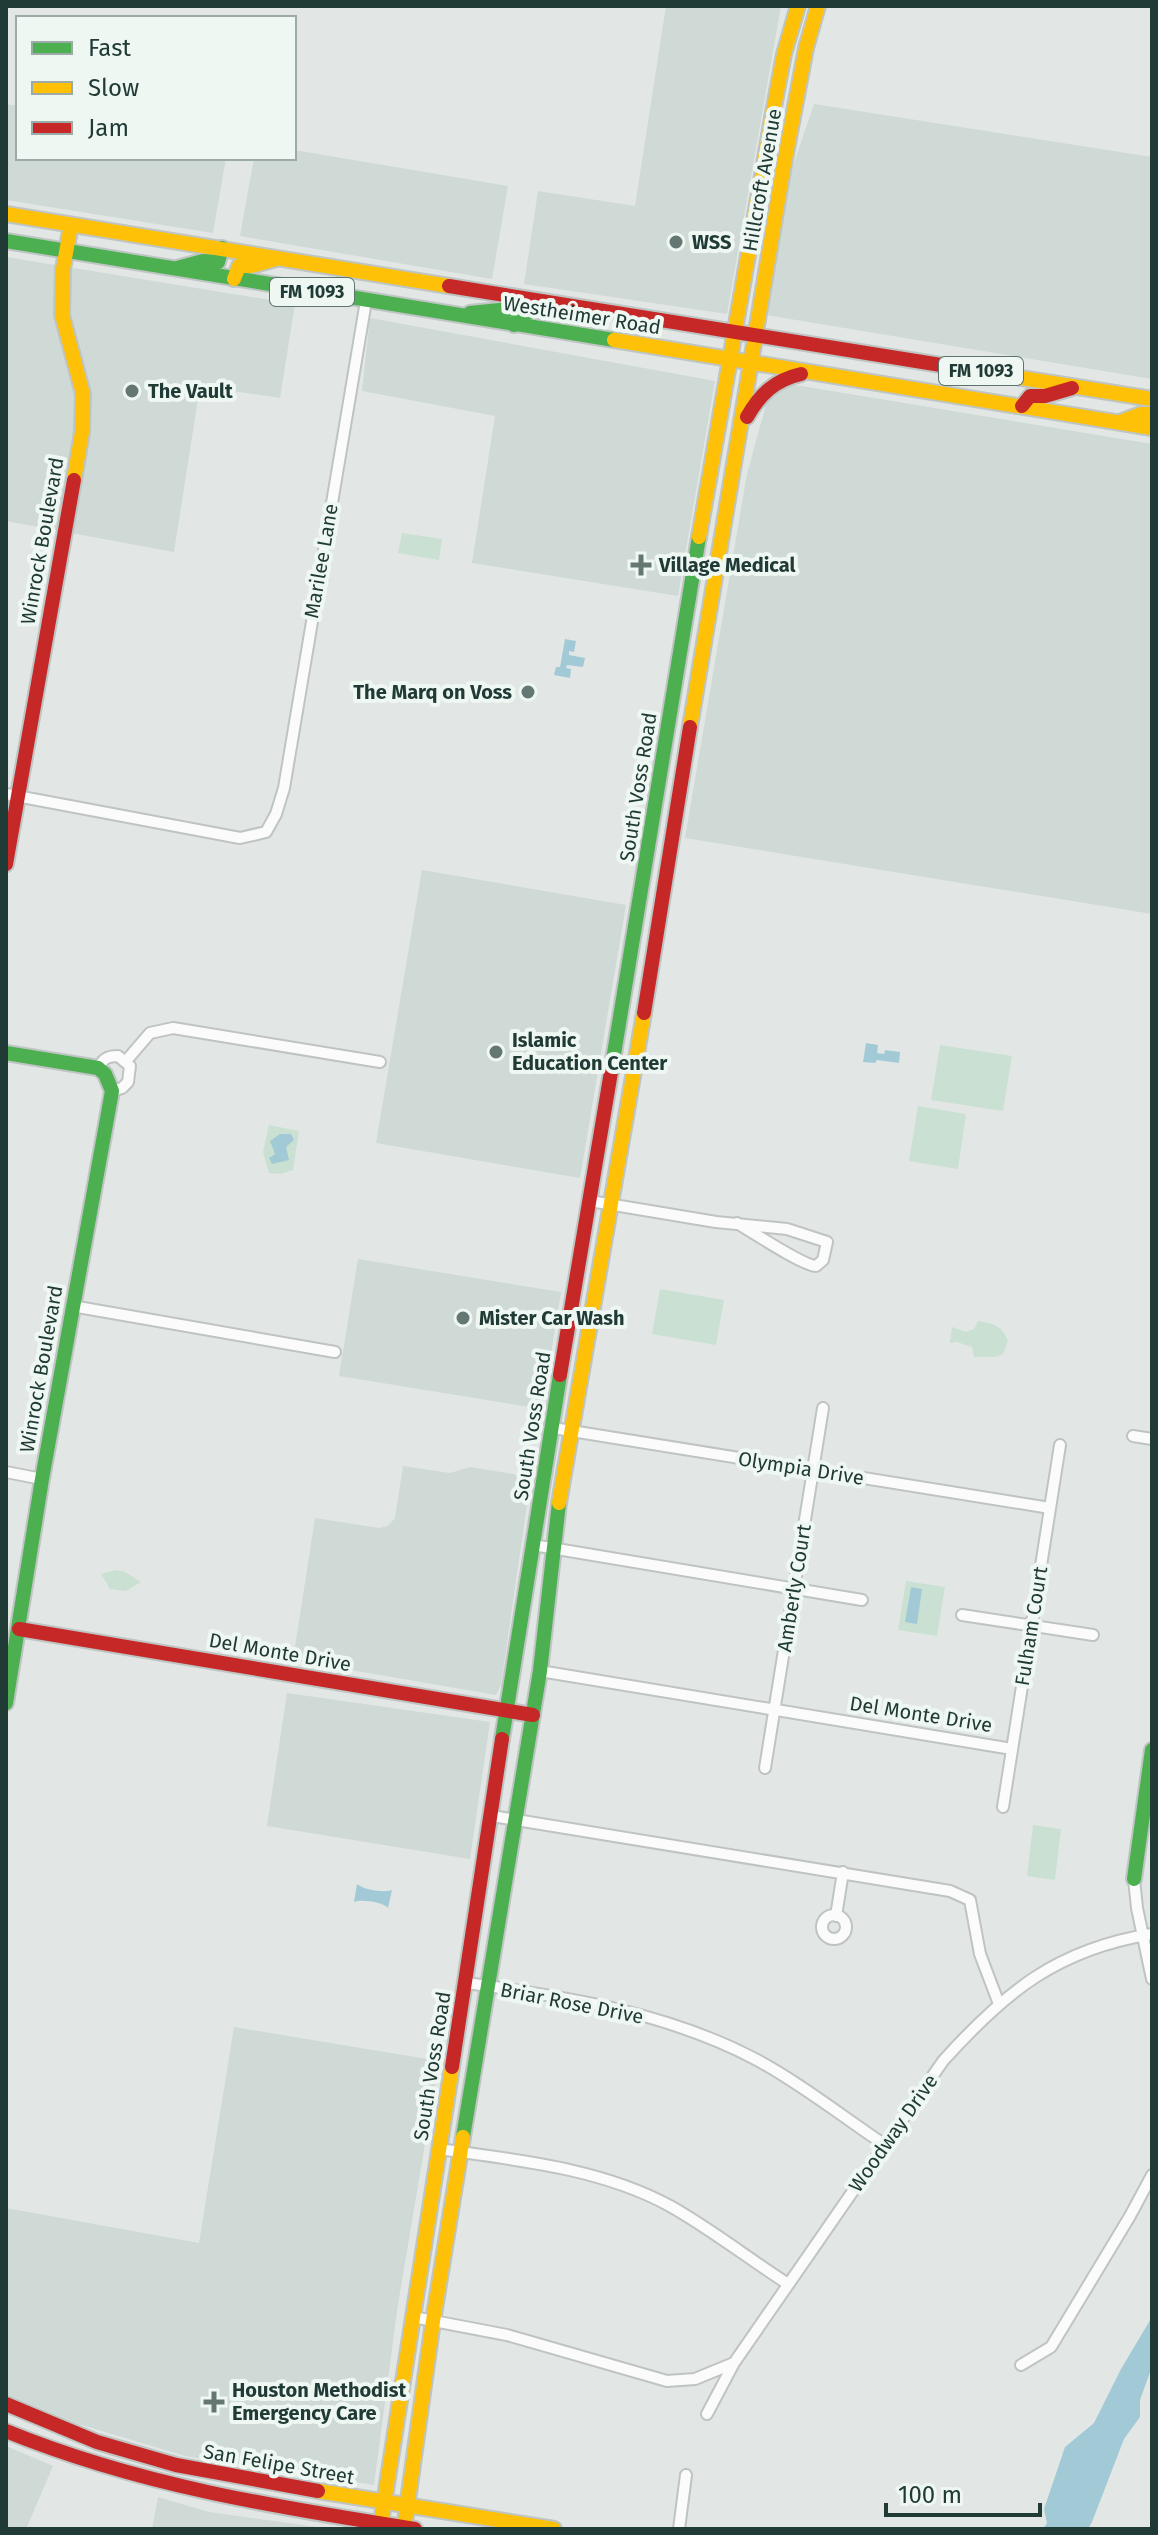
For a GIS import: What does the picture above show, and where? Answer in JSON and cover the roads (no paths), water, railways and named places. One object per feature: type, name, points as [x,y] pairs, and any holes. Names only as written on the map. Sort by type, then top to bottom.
[{"type":"main road","name":"Hillcroft Avenue","points":[[737,331],[764,167],[798,6]]},
{"type":"main road","name":"Hillcroft Avenue","points":[[752,363],[783,170],[818,6]]},
{"type":"main road","points":[[791,30],[810,35]]},
{"type":"main road","points":[[764,167],[783,170]]},
{"type":"main road","name":"Westheimer Road","points":[[6,214],[1152,399]]},
{"type":"main road","name":"Winrock Boulevard","points":[[6,864],[12,795],[82,432],[83,394],[62,315],[62,281],[71,225]]},
{"type":"main road","name":"Westheimer Road","points":[[6,241],[1152,428]]},
{"type":"main road","points":[[172,269],[203,261],[218,262],[222,248]]},
{"type":"main road","points":[[234,279],[239,266],[282,258]]},
{"type":"main road","points":[[453,315],[510,309],[517,297]]},
{"type":"main road","points":[[514,325],[524,313],[573,306]]},
{"type":"main road","name":"South Voss Road","points":[[380,2526],[533,1545],[701,527],[737,331]]},
{"type":"main road","name":"South Voss Road","points":[[408,2528],[407,2506],[433,2321],[540,1671],[552,1549],[656,942],[721,531],[752,363]]},
{"type":"main road","points":[[739,433],[754,403],[768,388],[785,377],[811,372]]},
{"type":"main road","points":[[983,400],[1023,393],[1034,380]]},
{"type":"main road","points":[[1022,406],[1030,396],[1045,396],[1077,387]]},
{"type":"main road","points":[[1118,422],[1141,414],[1152,414]]},
{"type":"main road","points":[[701,527],[721,531]]},
{"type":"main road","points":[[678,667],[700,671]]},
{"type":"main road","points":[[655,807],[677,811]]},
{"type":"main road","points":[[633,939],[656,942]]},
{"type":"main road","points":[[6,1053],[98,1068],[105,1074],[112,1091]]},
{"type":"main road","points":[[613,1065],[633,1068]]},
{"type":"main road","name":"Winrock Boulevard","points":[[6,1703],[42,1479],[112,1091]]},
{"type":"main road","name":"Del Monte Drive","points":[[19,1629],[533,1715]]},
{"type":"main road","points":[[1134,1879],[1152,1752]]},
{"type":"main road","points":[[484,1874],[507,1878]]},
{"type":"main road","name":"San Felipe Street","points":[[6,2404],[97,2442],[147,2458],[225,2476],[554,2529]]},
{"type":"main road","points":[[27,2441],[37,2417]]},
{"type":"main road","name":"San Felipe Street","points":[[6,2431],[107,2469],[222,2496],[380,2526],[408,2528]]},
{"type":"main road","points":[[222,2496],[225,2476]]},
{"type":"street","name":"Marilee Lane","points":[[12,795],[240,838],[266,832],[284,788],[366,301]]},
{"type":"street","points":[[98,1068],[109,1056],[118,1056],[126,1061],[150,1033],[173,1028],[380,1062]]},
{"type":"street","name":"Winrock Boulevard","points":[[112,1091],[128,1082],[131,1074],[126,1061]]},
{"type":"street","points":[[590,1201],[787,1229],[827,1242],[823,1260],[821,1264],[811,1267],[737,1223]]},
{"type":"street","points":[[72,1306],[335,1352]]},
{"type":"street","name":"Amberly Court","points":[[765,1768],[823,1408]]},
{"type":"street","name":"Olympia Drive","points":[[553,1428],[1050,1508]]},
{"type":"street","points":[[1133,1436],[1152,1439]]},
{"type":"street","name":"Fulham Court","points":[[1003,1807],[1060,1445]]},
{"type":"street","points":[[6,1472],[42,1479]]},
{"type":"street","points":[[533,1545],[862,1600]]},
{"type":"street","points":[[962,1615],[1093,1635]]},
{"type":"street","name":"Del Monte Drive","points":[[540,1671],[1012,1749]]},
{"type":"street","points":[[492,1816],[950,1891],[970,1900],[980,1954],[999,2004]]},
{"type":"street","points":[[836,1916],[843,1872]]},
{"type":"street","points":[[1134,1879],[1147,1935],[1152,1979]]},
{"type":"street","name":"Woodway Drive","points":[[707,2414],[734,2363],[943,2061],[999,2004],[1024,1984],[1072,1956],[1147,1935]]},
{"type":"street","name":"Briar Rose Drive","points":[[467,1983],[619,2009],[712,2039],[758,2061],[885,2145]]},
{"type":"street","points":[[439,2149],[566,2170],[622,2185],[669,2206],[788,2284]]},
{"type":"street","points":[[1021,2365],[1051,2347],[1152,2175]]},
{"type":"street","points":[[413,2317],[552,2347],[643,2377],[667,2381],[695,2379],[734,2363]]},
{"type":"street","points":[[695,2379],[710,2385],[718,2393]]},
{"type":"street","points":[[679,2529],[686,2475]]},
{"type":"water","points":[[565,639],[576,641],[574,652],[569,651],[569,655],[585,658],[583,667],[567,665],[566,668],[571,669],[570,678],[554,675],[556,667],[560,667]]},
{"type":"water","points":[[866,1043],[878,1045],[877,1053],[884,1054],[885,1050],[900,1052],[899,1063],[863,1062]]},
{"type":"water","points":[[280,1134],[291,1134],[294,1140],[286,1147],[289,1160],[272,1164],[269,1158],[275,1154],[270,1141]]},
{"type":"water","points":[[911,1587],[922,1589],[917,1624],[905,1622]]},
{"type":"water","points":[[357,1884],[374,1890],[392,1890],[388,1908],[372,1902],[354,1902]]},
{"type":"water","points":[[1152,2317],[1152,2367],[1140,2400],[1140,2417],[1124,2439],[1092,2522],[1088,2529],[1043,2529],[1047,2523],[1044,2509],[1065,2447],[1094,2423]]},
{"type":"place","name":"WSS","points":[[676,242]]},
{"type":"place","name":"The Vault","points":[[132,391]]},
{"type":"place","name":"Village Medical","points":[[641,565]]},
{"type":"place","name":"The Marq on Voss","points":[[528,692]]},
{"type":"place","name":"Islamic Education Center","points":[[496,1052]]},
{"type":"place","name":"Mister Car Wash","points":[[463,1318]]},
{"type":"place","name":"Houston Methodist Emergency Care","points":[[214,2402]]}]
